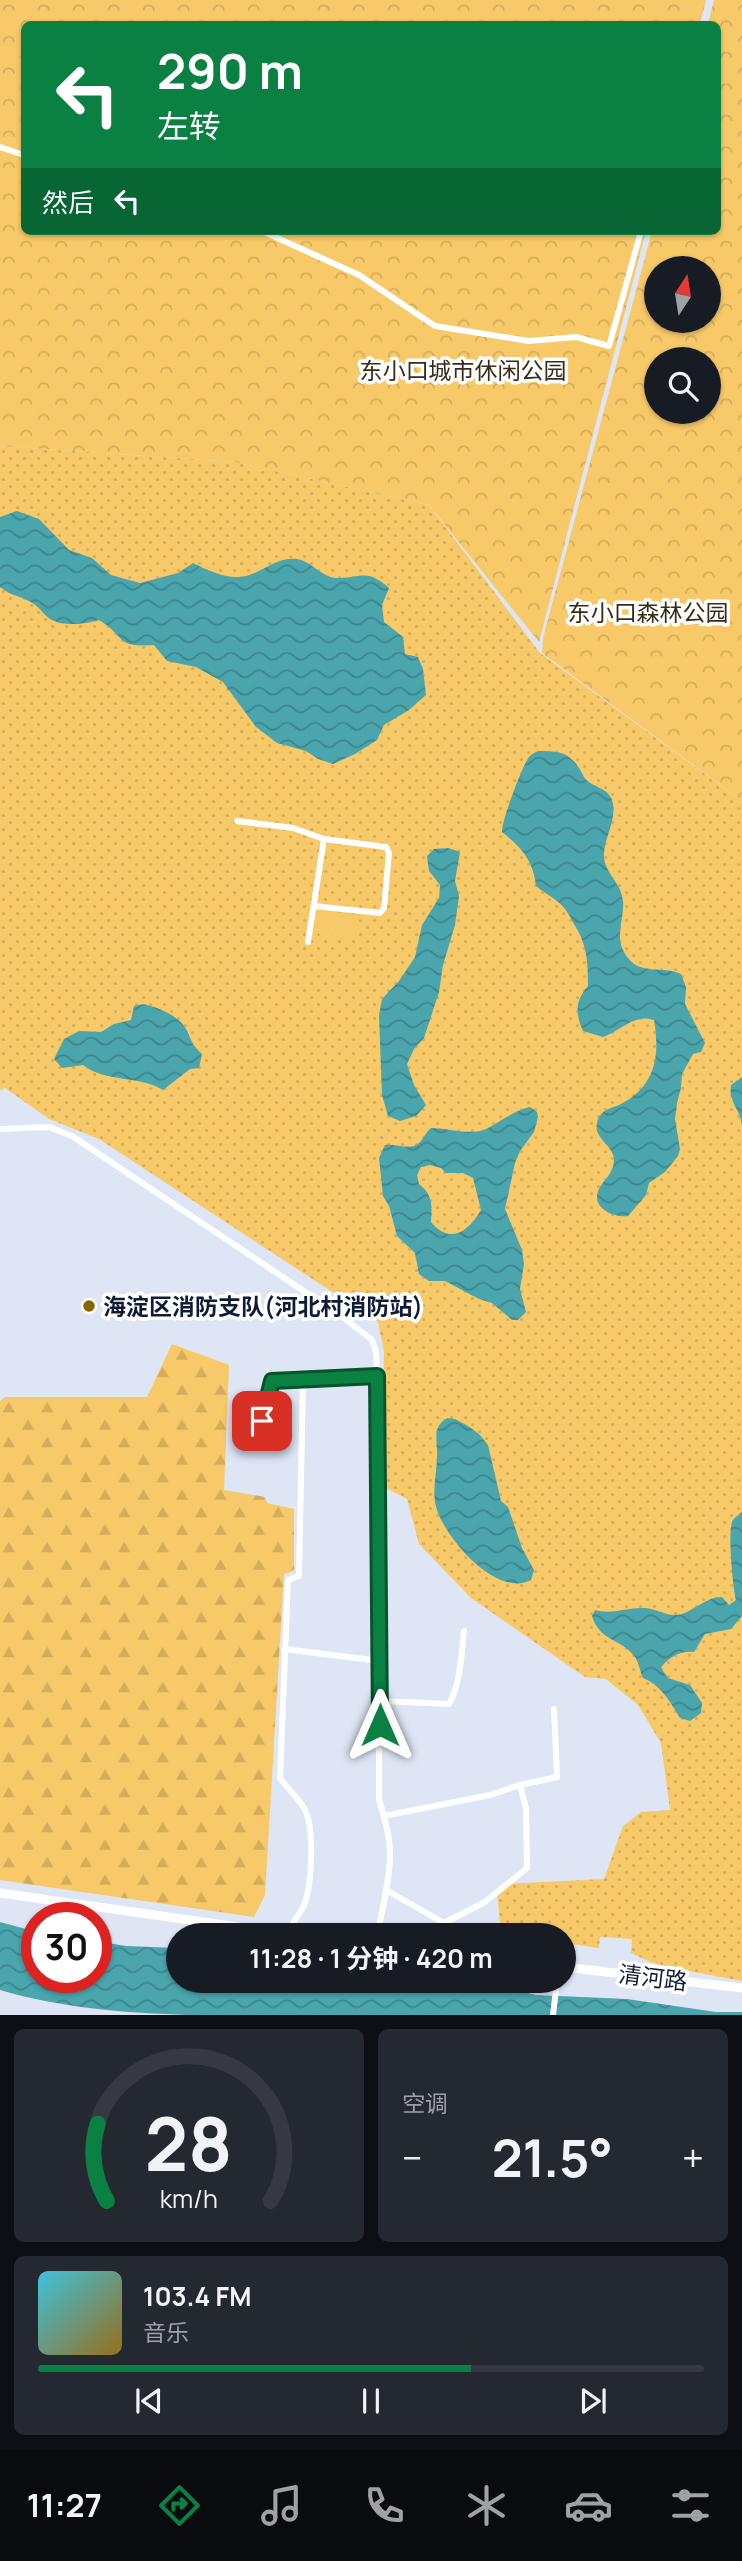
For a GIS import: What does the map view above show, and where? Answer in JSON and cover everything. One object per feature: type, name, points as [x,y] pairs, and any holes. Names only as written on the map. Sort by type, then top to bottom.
[{"type":"street","points":[[0,147],[21,154]]},
{"type":"street","points":[[271,235],[359,275],[435,327],[529,341],[576,337],[609,346],[639,235]]},
{"type":"street","points":[[237,821],[293,828],[324,839],[386,847],[389,853],[384,908],[380,913],[314,906]]},
{"type":"street","points":[[308,942],[324,839]]},
{"type":"street","points":[[0,1129],[49,1127],[72,1136],[344,1318],[372,1340],[376,1352],[377,1376],[379,1799],[390,1853],[380,1923]]},
{"type":"street","points":[[255,1447],[272,1381],[377,1376]]},
{"type":"street","points":[[292,1923],[304,1907],[311,1874],[310,1839],[305,1810],[280,1778],[288,1580],[299,1576],[303,1379]]},
{"type":"street","points":[[380,1700],[449,1704],[458,1678],[464,1631]]},
{"type":"street","points":[[284,1648],[380,1661]]},
{"type":"street","points":[[384,1816],[491,1796],[520,1785],[557,1777],[554,1709]]},
{"type":"street","points":[[386,1890],[444,1923],[485,1902],[527,1868],[526,1808],[520,1785]]},
{"type":"street","points":[[0,1893],[213,1923]]},
{"type":"street","name":"清河路","points":[[576,1968],[742,1988]]},
{"type":"street","points":[[553,2015],[556,1993]]},
{"type":"green space","name":"东小口城市休闲公园","points":[[0,0],[706,0],[701,21],[21,21],[21,235],[645,235],[539,642],[429,505],[235,462],[0,446]]},
{"type":"green space","name":"东小口森林公园","points":[[714,0],[742,0],[742,801],[542,653],[543,638],[644,261],[644,333],[721,333],[721,256],[645,256],[651,235],[721,235],[721,21],[709,21]]},
{"type":"green space","points":[[0,446],[235,462],[429,505],[540,653],[742,801],[742,1981],[650,1962],[631,1953],[632,1939],[600,1937],[599,1948],[576,1945],[576,1923],[500,1923],[497,1891],[504,1884],[604,1879],[623,1826],[641,1812],[670,1810],[661,1743],[638,1705],[606,1679],[585,1677],[471,1598],[419,1544],[407,1499],[382,1486],[384,1352],[378,1322],[99,1139],[49,1119],[5,1088],[0,1090]]},
{"type":"green space","points":[[316,910],[358,915],[355,939],[313,933]]},
{"type":"green space","points":[[172,1344],[229,1365],[224,1490],[265,1497],[267,1503],[294,1509],[294,1571],[284,1574],[265,1895],[254,1917],[0,1880],[0,1401],[5,1397],[147,1397]]},
{"type":"water","points":[[17,511],[39,519],[69,550],[92,558],[111,575],[140,583],[178,573],[193,563],[221,575],[239,577],[292,559],[306,562],[334,578],[375,578],[389,588],[382,605],[384,622],[403,637],[405,654],[418,657],[423,669],[426,695],[409,710],[384,725],[377,740],[333,764],[306,751],[277,743],[256,727],[223,682],[196,667],[167,661],[154,645],[126,643],[99,620],[74,624],[55,622],[30,601],[0,587],[0,517]]},
{"type":"water","points":[[538,751],[567,755],[587,780],[610,796],[613,816],[604,856],[607,868],[622,896],[620,936],[623,951],[640,967],[681,974],[686,987],[685,1004],[705,1043],[701,1052],[693,1054],[682,1074],[675,1119],[680,1149],[678,1156],[665,1172],[649,1183],[646,1195],[628,1216],[610,1213],[598,1202],[599,1189],[610,1173],[614,1161],[611,1151],[598,1134],[597,1123],[603,1112],[633,1096],[648,1079],[655,1057],[654,1020],[647,1018],[634,1021],[603,1037],[583,1031],[578,1007],[588,986],[588,977],[582,939],[563,907],[536,886],[525,855],[502,832],[522,771],[529,757]]},
{"type":"water","points":[[448,848],[460,852],[455,881],[459,896],[455,925],[443,965],[439,992],[424,1038],[414,1049],[407,1064],[414,1085],[426,1105],[416,1116],[400,1121],[388,1116],[382,1095],[379,1015],[382,999],[399,981],[415,957],[422,925],[439,898],[440,885],[429,871],[427,856],[434,849]]},
{"type":"water","points":[[144,1004],[171,1014],[180,1021],[194,1046],[202,1054],[199,1068],[190,1069],[163,1090],[144,1082],[92,1071],[83,1065],[62,1068],[54,1059],[64,1039],[79,1031],[101,1032],[114,1024],[131,1020],[134,1006]]},
{"type":"water","points":[[742,1077],[742,1126],[733,1101],[731,1085]]},
{"type":"water","points":[[530,1107],[537,1112],[538,1117],[534,1132],[515,1163],[505,1209],[522,1250],[524,1264],[520,1289],[526,1312],[518,1320],[512,1320],[492,1303],[445,1281],[429,1281],[419,1274],[415,1253],[397,1236],[389,1206],[383,1196],[379,1158],[385,1145],[416,1145],[431,1128],[480,1131]],"holes":[[[430,1165],[441,1168],[446,1173],[463,1173],[473,1178],[481,1210],[470,1224],[458,1233],[445,1233],[431,1222],[431,1201],[419,1184],[417,1175],[421,1167]]]},
{"type":"water","points":[[447,1418],[468,1426],[488,1445],[501,1501],[508,1507],[522,1548],[534,1570],[531,1580],[518,1583],[503,1581],[489,1574],[462,1550],[443,1522],[434,1497],[436,1435],[439,1426]]},
{"type":"water","points":[[742,1512],[742,1616],[731,1629],[705,1634],[694,1652],[675,1655],[661,1668],[668,1678],[690,1685],[702,1703],[701,1713],[690,1721],[680,1718],[660,1690],[643,1678],[635,1657],[624,1646],[600,1631],[592,1616],[595,1610],[607,1612],[638,1608],[677,1615],[717,1597],[722,1597],[729,1605],[736,1600],[731,1559],[731,1525]]},
{"type":"water","points":[[0,1922],[21,1928],[21,1993],[112,1993],[112,1944],[166,1948],[166,1993],[527,1993],[627,1999],[716,2012],[742,2012],[742,2015],[188,2015],[93,2008],[0,1990]]},
{"type":"place","name":"海淀区消防支队(河北村消防站)","points":[[89,1306]]},
{"type":"route","points":[[262,1421],[272,1381],[377,1376],[380,1725]]}]
